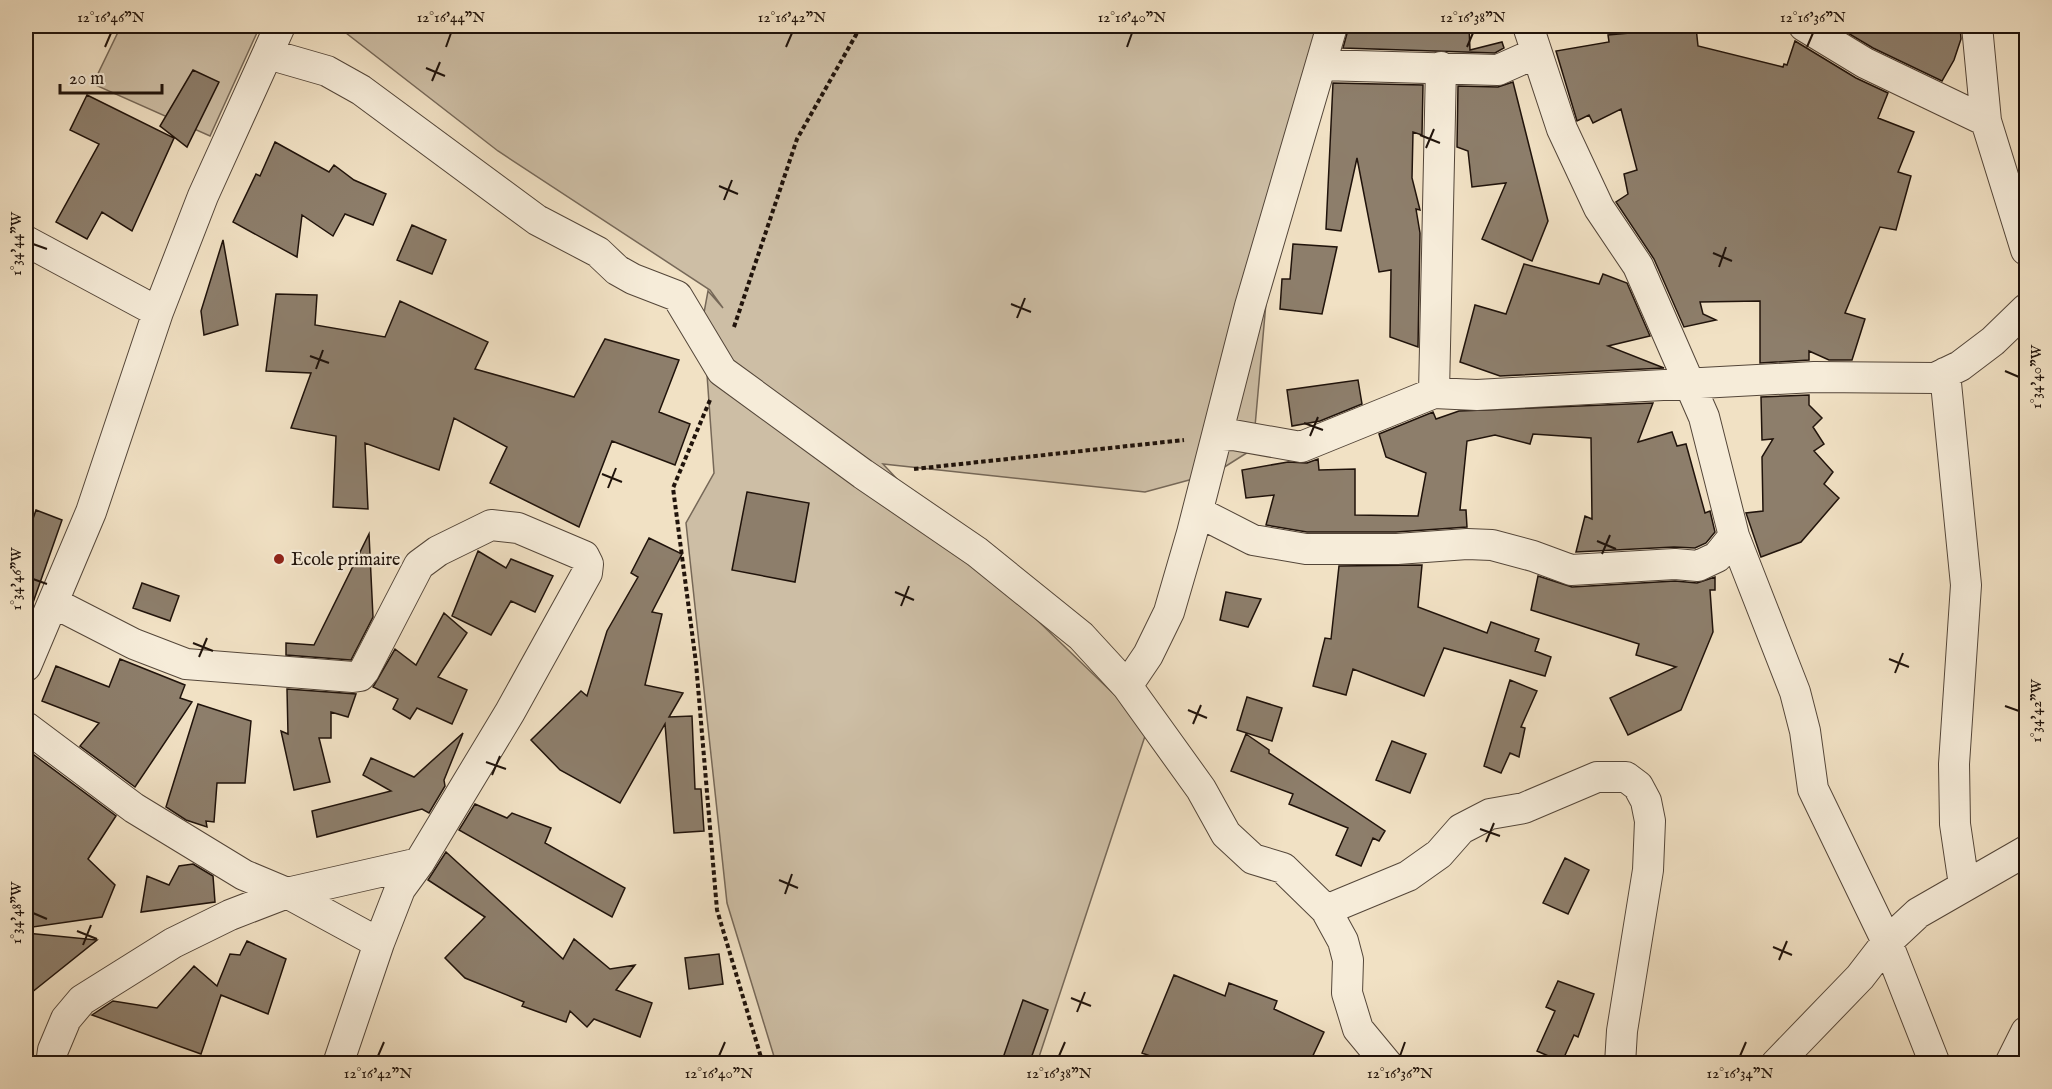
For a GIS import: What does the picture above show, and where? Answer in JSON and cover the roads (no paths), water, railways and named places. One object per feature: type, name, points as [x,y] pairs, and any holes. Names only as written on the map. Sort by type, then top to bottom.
[{"type":"street","points":[[26,666],[91,512],[158,312],[203,196],[280,26]]},
{"type":"street","points":[[1127,686],[1148,655],[1169,612],[1198,512],[1250,306],[1332,26]]},
{"type":"street","points":[[1804,26],[1865,63],[1986,121]]},
{"type":"street","points":[[1977,26],[1986,121],[2026,250]]},
{"type":"street","points":[[1321,65],[1498,70],[1532,39],[1562,129],[1599,208],[1638,266],[1704,417],[1734,536],[1795,692],[1805,731],[1813,789],[1887,942],[1935,1064]]},
{"type":"street","points":[[268,54],[327,71],[361,90],[537,220],[598,252],[617,270],[633,279],[677,296],[722,371],[862,474],[977,552],[1053,611],[1127,686],[1201,789],[1226,834],[1254,859],[1283,868],[1326,910],[1343,941],[1348,960],[1347,993],[1358,1029],[1387,1064]]},
{"type":"street","points":[[1434,393],[1441,67]]},
{"type":"street","points":[[26,241],[158,312]]},
{"type":"street","points":[[1218,436],[1233,435],[1301,447],[1434,393],[1477,395],[1814,377],[1935,378],[1960,366],[1993,341],[2026,309]]},
{"type":"street","points":[[1945,373],[1966,585],[1954,764],[1955,824],[1964,885]]},
{"type":"street","points":[[1198,512],[1253,540],[1306,549],[1397,549],[1467,544],[1492,545],[1533,556],[1570,570],[1675,564],[1698,566],[1717,557],[1734,536]]},
{"type":"street","points":[[54,603],[134,644],[186,664],[353,677],[360,676],[364,671],[419,566],[438,551],[491,525],[518,528],[584,556],[588,564],[587,573],[510,712],[419,863],[400,889],[338,1064]]},
{"type":"street","points":[[26,727],[134,808],[244,874],[287,893],[379,943]]},
{"type":"street","points":[[1326,910],[1408,876],[1439,854],[1461,829],[1490,814],[1524,808],[1597,777],[1626,777],[1638,786],[1646,801],[1650,821],[1648,870],[1622,1031],[1620,1064]]},
{"type":"street","points":[[1776,1064],[1860,977],[1887,942],[1918,913],[2026,851]]},
{"type":"street","points":[[51,1064],[53,1050],[66,1019],[82,1000],[173,943],[230,915],[287,893],[419,863]]},
{"type":"street","points":[[2010,1064],[2026,1032]]},
{"type":"place","name":"Ecole primaire","points":[[279,559]]}]
